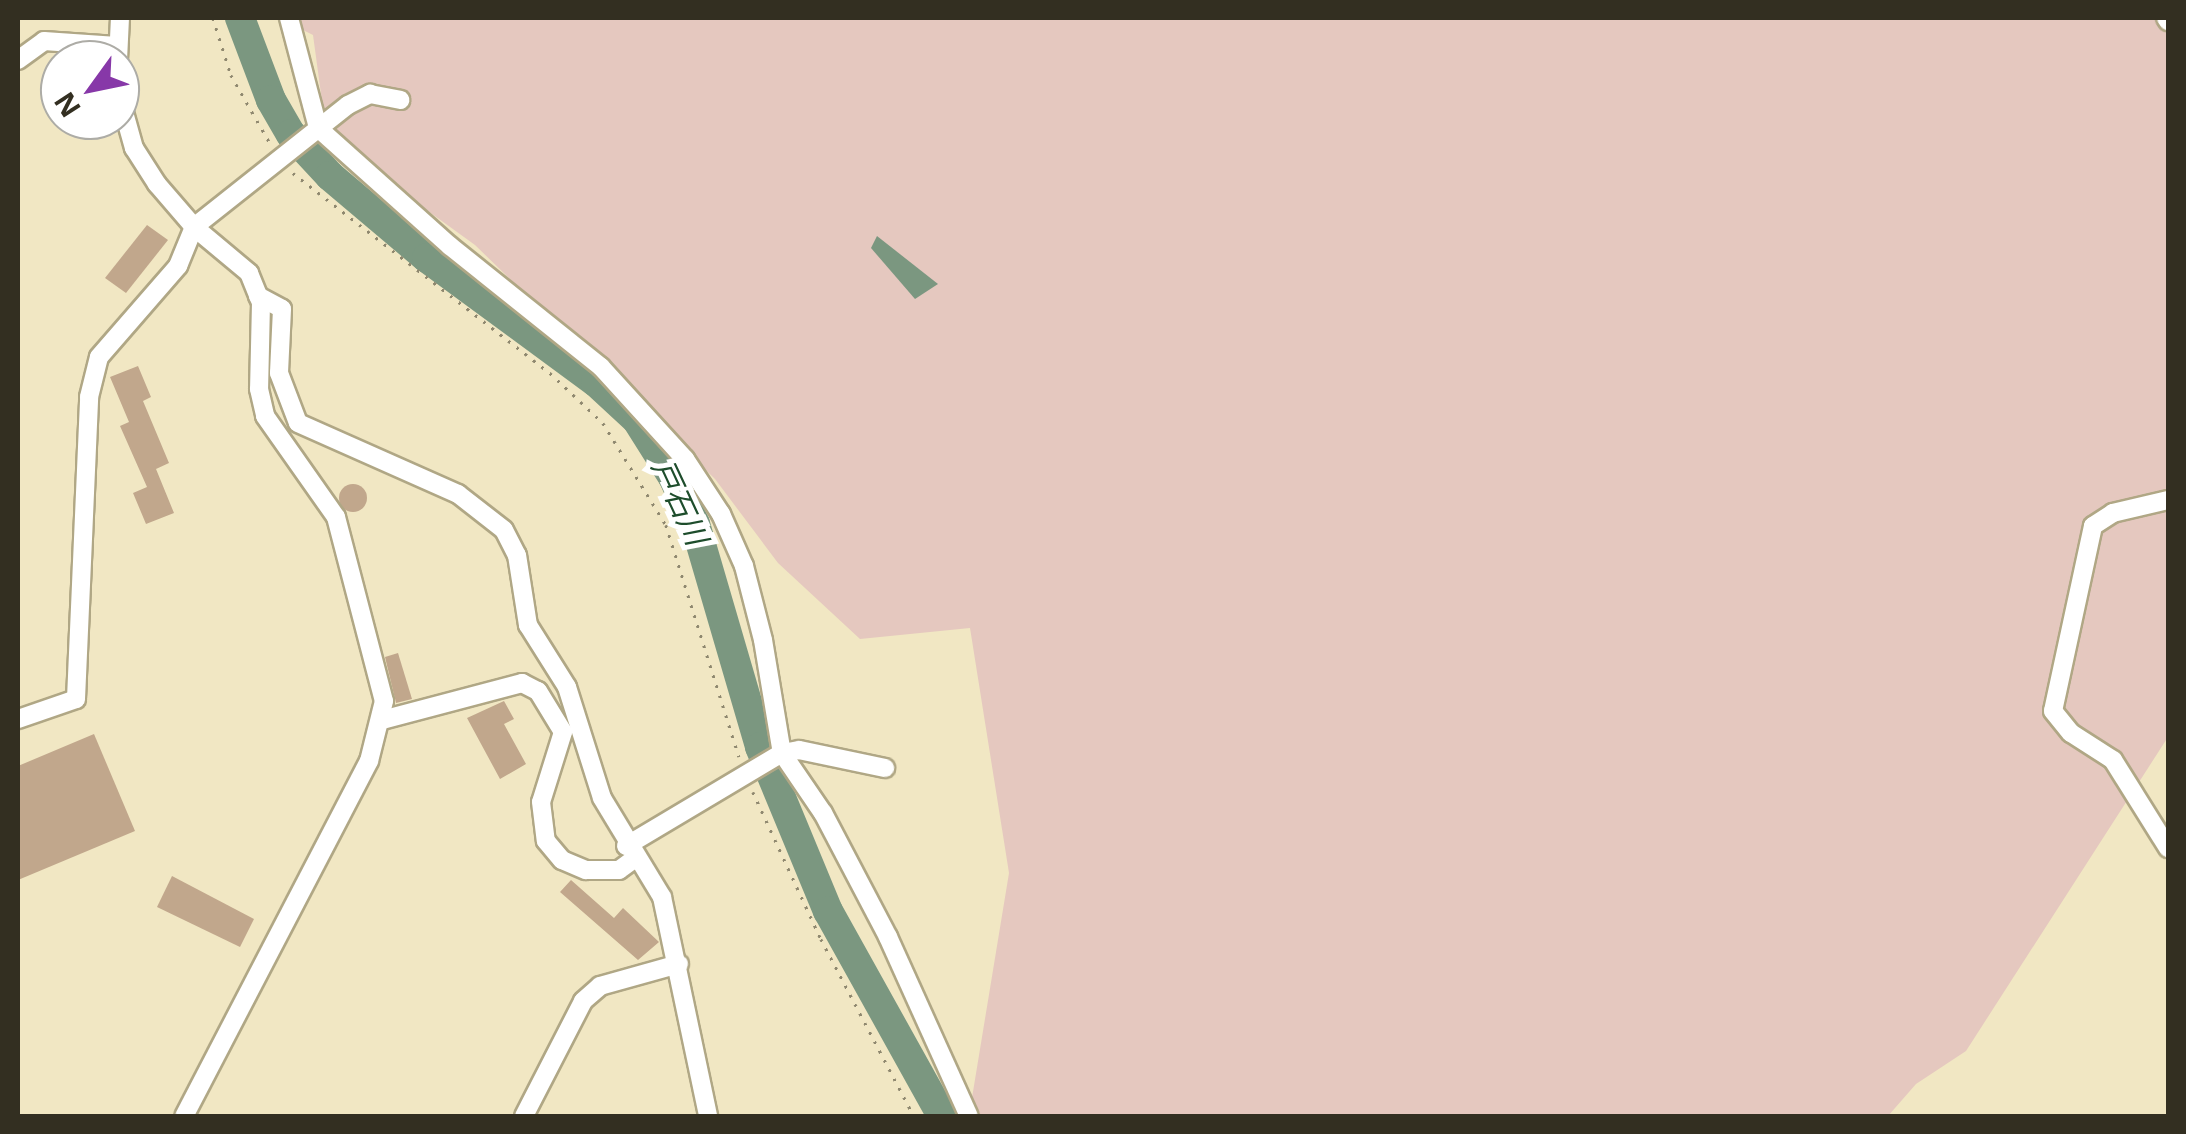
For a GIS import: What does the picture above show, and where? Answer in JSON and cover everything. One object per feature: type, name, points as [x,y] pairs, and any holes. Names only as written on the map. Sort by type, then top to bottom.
[{"type":"street","points":[[289,18],[316,130],[450,246],[601,367],[685,458],[744,566],[782,753],[823,813],[888,936],[968,1116]]},
{"type":"street","points":[[18,60],[40,44]]},
{"type":"street","points":[[18,719],[76,699],[88,398],[99,358],[178,266],[194,227],[284,160],[316,130],[370,94],[400,100]]},
{"type":"street","points":[[132,140],[194,227],[230,251],[258,296],[282,309],[279,373],[298,423],[458,494],[504,530],[517,554],[528,625],[567,687],[590,766],[630,852],[662,897],[708,1116]]},
{"type":"street","points":[[184,1116],[369,761],[384,701],[336,517],[266,416],[259,389],[258,296]]},
{"type":"street","points":[[2168,500],[2113,513],[2094,526],[2053,711],[2071,733],[2113,760],[2168,848]]},
{"type":"street","points":[[382,720],[522,682],[538,691],[563,732],[541,802],[546,841],[562,860],[586,870],[619,870],[630,852],[727,790],[744,770],[782,753],[799,750],[885,768]]},
{"type":"street","points":[[524,1116],[583,1001],[600,986],[679,964]]},
{"type":"path","points":[[214,18],[244,102],[284,160],[603,423],[666,525],[744,770],[820,939],[914,1116]]},
{"type":"shaded area","points":[[292,18],[2168,18],[2168,737],[1966,1051],[1916,1084],[1888,1116],[969,1116],[1009,873],[970,628],[860,639],[778,563],[715,479],[475,245],[327,138],[313,35],[291,24]]},
{"type":"shaded area","points":[[877,236],[938,284],[915,299],[871,248]]},
{"type":"building","points":[[147,225],[168,240],[126,293],[105,278]]},
{"type":"building","points":[[138,366],[151,397],[143,401],[169,463],[156,469],[174,513],[146,524],[133,493],[147,487],[120,426],[129,422],[110,377]]},
{"type":"building","points":[[353,484],[363,488],[367,498],[363,508],[353,512],[343,508],[339,498],[343,488]]},
{"type":"building","points":[[398,653],[412,699],[396,703],[385,657]]},
{"type":"building","points":[[504,701],[514,719],[504,724],[526,764],[500,779],[467,718]]},
{"type":"building","points":[[94,734],[135,831],[18,880],[18,766]]},
{"type":"building","points":[[172,876],[254,919],[240,947],[157,907]]},
{"type":"building","points":[[571,880],[614,918],[623,908],[659,942],[638,960],[560,892]]},
{"type":"waterway","name":"戸石川","points":[[240,18],[271,100],[291,134],[330,176],[427,258],[596,382],[637,420],[673,477],[695,524],[760,747],[828,911],[942,1116]]}]
